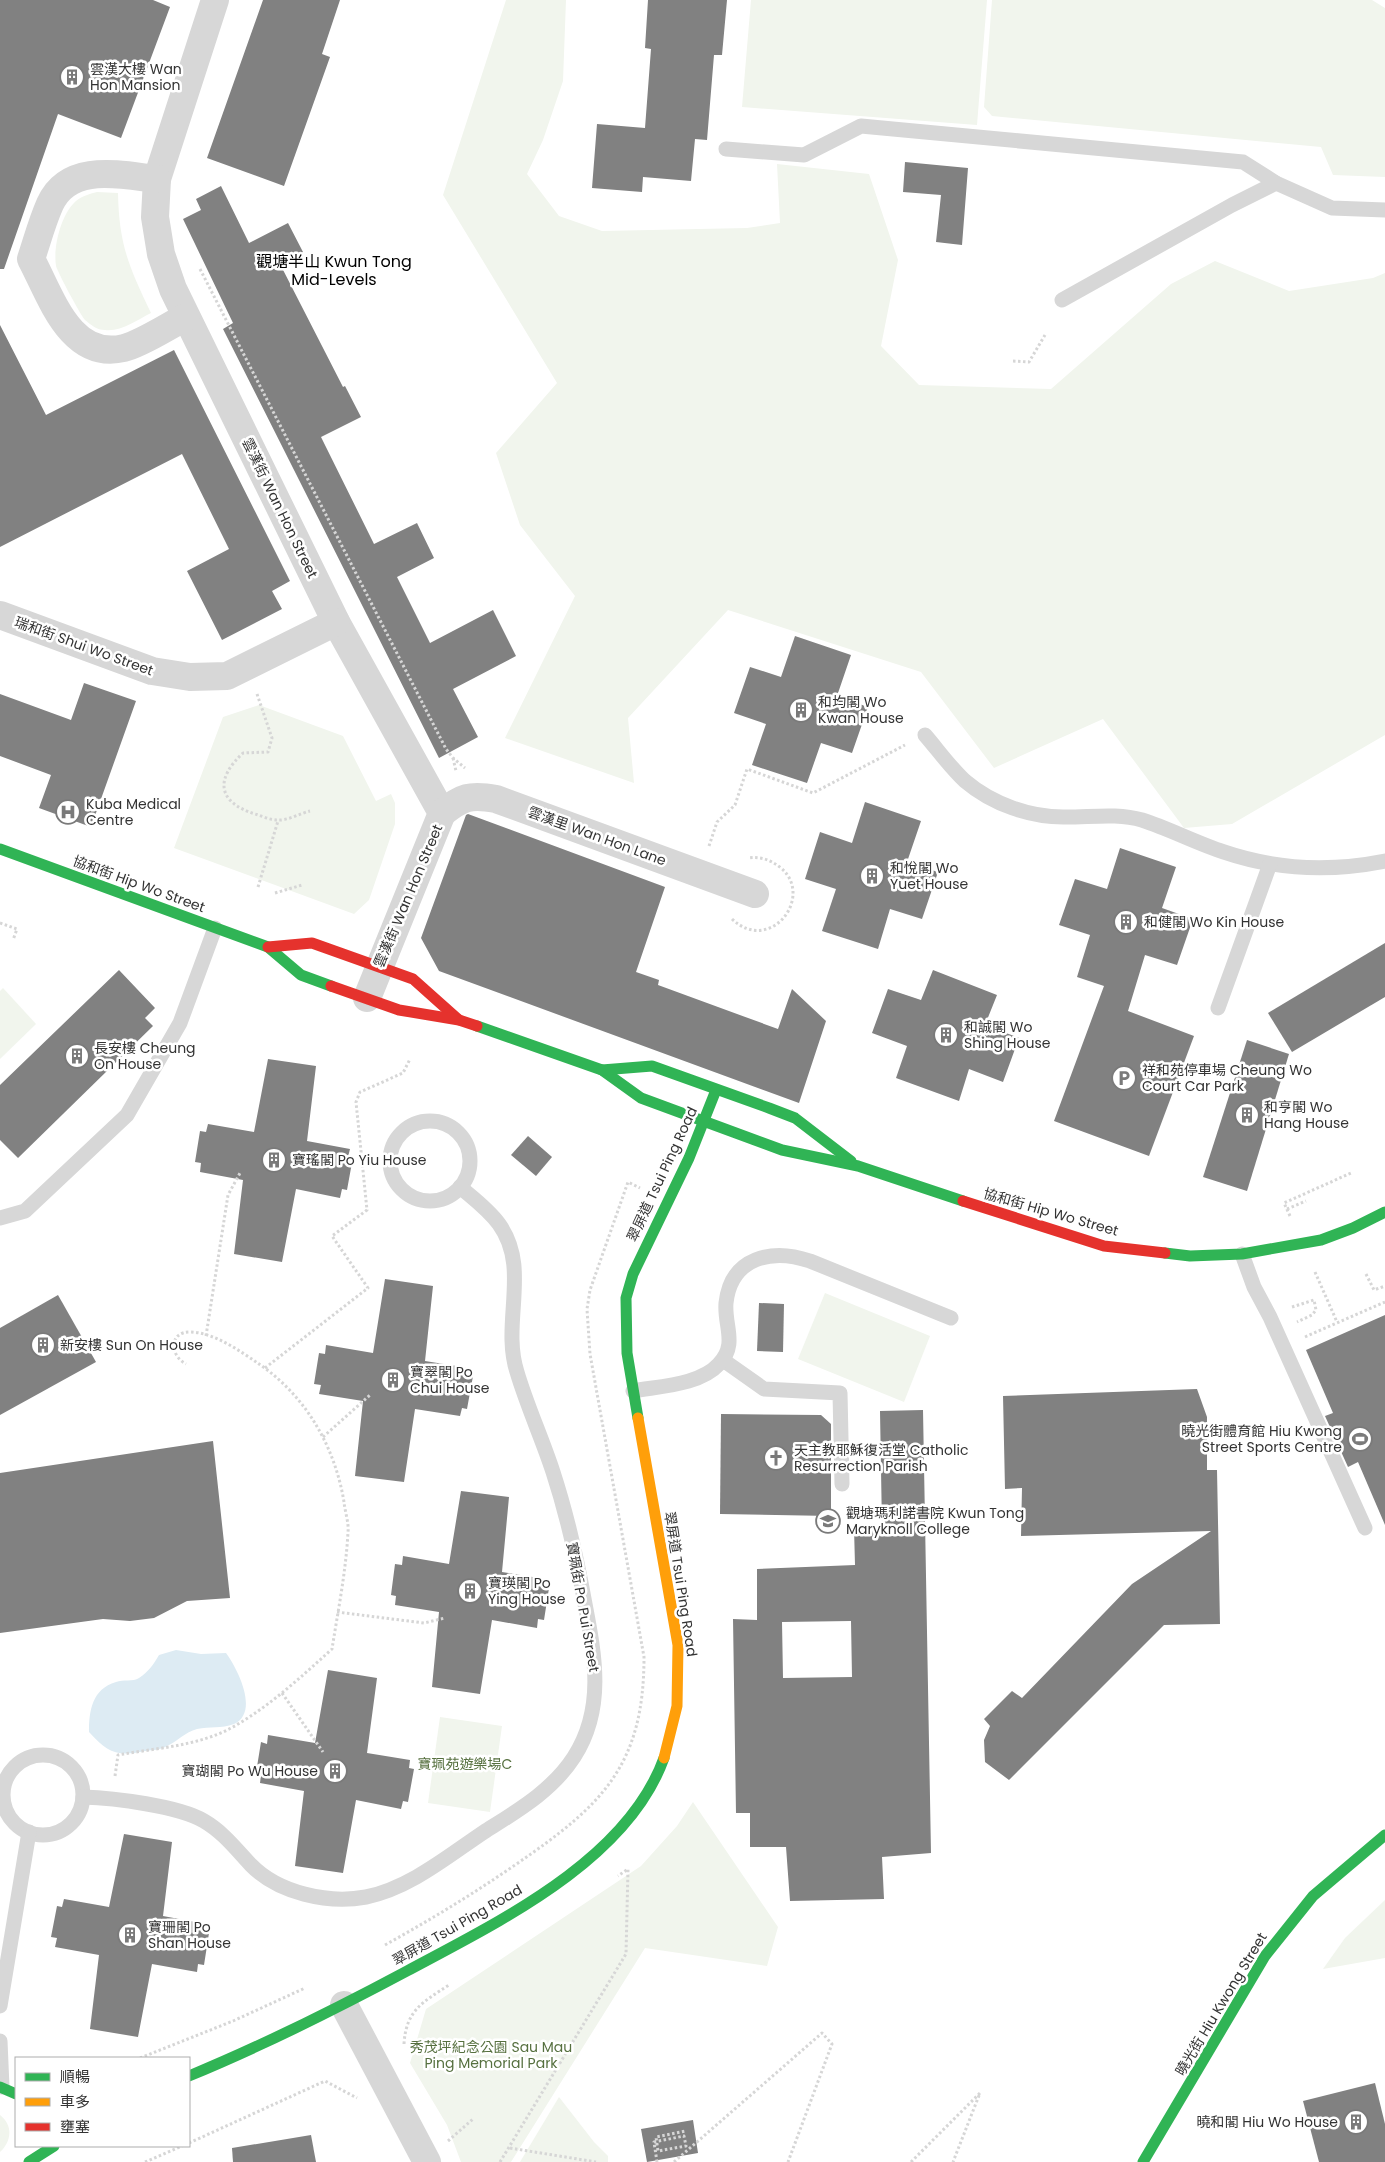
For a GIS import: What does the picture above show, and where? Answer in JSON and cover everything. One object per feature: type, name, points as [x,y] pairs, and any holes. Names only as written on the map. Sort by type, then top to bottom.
[{"type":"main road","name":"協和街 Hip Wo Street","points":[[0,849],[268,947],[302,975],[399,1010],[459,1020],[602,1070],[641,1098],[704,1122],[782,1150],[858,1166],[1049,1230],[1104,1246],[1190,1256],[1242,1254],[1321,1240],[1353,1228],[1385,1212]]},
{"type":"main road","name":"協和街 Hip Wo Street","points":[[268,947],[312,943],[379,966],[413,979],[459,1020]]},
{"type":"main road","name":"協和街 Hip Wo Street","points":[[602,1070],[652,1066],[795,1118],[858,1166]]},
{"type":"main road","name":"翠屏道 Tsui Ping Road","points":[[190,2076],[231,2059],[344,2005],[461,1942],[539,1896],[604,1845],[642,1800],[655,1778],[674,1727],[680,1700],[680,1674],[678,1645],[633,1391],[625,1325],[626,1298],[631,1282],[704,1122],[716,1090]]},
{"type":"main road","name":"曉光街 Hiu Kwong Street","points":[[1143,2162],[1265,1956],[1281,1934],[1313,1896],[1385,1835]]},
{"type":"main road","points":[[1,2087],[15,2094]]},
{"type":"main road","points":[[29,2162],[35,2147]]},
{"type":"main road","points":[[29,2162],[52,2147]]},
{"type":"street","name":"雲漢街 Wan Hon Street","points":[[215,0],[157,179],[155,216],[161,254],[173,290],[336,622],[442,813],[367,998]]},
{"type":"street","points":[[157,179],[95,173],[77,178],[62,188],[50,202],[31,259],[68,329],[84,344],[104,350],[125,348],[186,317]]},
{"type":"street","name":"瑞和街 Shui Wo Street","points":[[0,615],[152,671],[190,677],[227,676],[336,622]]},
{"type":"street","name":"雲漢里 Wan Hon Lane","points":[[442,813],[458,800],[476,795],[496,799],[755,894]]},
{"type":"street","points":[[344,2005],[437,2153]]},
{"type":"lane","points":[[726,148],[804,155],[861,126],[1243,162],[1276,183],[1332,208],[1385,210]]},
{"type":"lane","points":[[1062,300],[1232,205],[1276,183]]},
{"type":"lane","points":[[925,735],[965,780],[995,800],[1024,812],[1052,818],[1125,816],[1142,820],[1224,852],[1270,864],[1329,869],[1385,861]]},
{"type":"lane","points":[[1218,1008],[1270,864]]},
{"type":"lane","points":[[0,1218],[25,1210],[126,1115],[180,1023],[215,928]]},
{"type":"lane","points":[[426,1121],[440,1122],[452,1127],[462,1137],[468,1149],[470,1164],[467,1177],[460,1188],[440,1200],[415,1198],[404,1192],[396,1183],[391,1171],[390,1158],[393,1144],[401,1133],[413,1124],[426,1121]]},
{"type":"lane","name":"寶珮街 Po Pui Street","points":[[83,1797],[112,1798],[186,1813],[201,1818],[227,1838],[252,1867],[276,1883],[310,1895],[349,1899],[385,1891],[419,1875],[537,1796],[564,1772],[575,1755],[590,1722],[596,1686],[592,1643],[579,1572],[553,1471],[516,1370],[511,1332],[515,1282],[512,1251],[498,1222],[484,1207],[460,1188]]},
{"type":"lane","points":[[1242,1254],[1254,1287],[1270,1317],[1365,1528]]},
{"type":"lane","points":[[633,1391],[700,1377],[710,1372],[723,1360],[730,1346],[726,1303],[732,1282],[746,1265],[766,1256],[796,1256],[951,1318]]},
{"type":"lane","points":[[723,1360],[764,1389],[840,1393],[842,1484]]},
{"type":"lane","points":[[40,1754],[54,1756],[66,1761],[76,1771],[82,1784],[83,1797],[80,1810],[74,1821],[64,1829],[47,1834],[29,1832],[18,1825],[10,1816],[5,1805],[4,1772],[26,1758],[40,1754]]},
{"type":"lane","points":[[0,2006],[29,1832]]},
{"type":"lane","points":[[0,2041],[1,2087]]},
{"type":"path","points":[[197,262],[446,749],[453,758],[468,770]]},
{"type":"path","points":[[1013,361],[1029,362],[1045,335]]},
{"type":"path","points":[[255,686],[272,738],[268,752],[242,753],[231,764],[223,779],[226,793],[238,808],[278,820],[310,810]]},
{"type":"path","points":[[708,848],[717,822],[735,805],[747,769],[813,793],[925,735]]},
{"type":"path","points":[[258,888],[278,820]]},
{"type":"path","points":[[275,893],[302,885]]},
{"type":"path","points":[[0,923],[17,929],[13,940]]},
{"type":"path","points":[[264,1368],[368,1288],[332,1236],[367,1210],[356,1102],[360,1092],[404,1073],[410,1059]]},
{"type":"path","points":[[1284,1203],[1351,1172]]},
{"type":"path","points":[[206,1336],[228,1195],[240,1173]]},
{"type":"path","points":[[380,1948],[475,1892],[559,1835],[604,1793],[618,1772],[631,1744],[640,1717],[644,1685],[644,1657],[590,1354],[587,1309],[594,1273],[628,1182]]},
{"type":"path","points":[[1287,1209],[1306,1201]]},
{"type":"path","points":[[1366,1274],[1374,1290],[1385,1286]]},
{"type":"path","points":[[1270,1317],[1309,1300],[1314,1300],[1316,1310],[1312,1315],[1293,1323],[1297,1331]]},
{"type":"path","points":[[1301,1339],[1385,1302]]},
{"type":"path","points":[[112,1798],[118,1755],[190,1743],[232,1727],[282,1693],[332,1649],[348,1531],[342,1487],[334,1459],[323,1436],[292,1392],[264,1368],[241,1352],[206,1336],[187,1332],[176,1338],[173,1346],[174,1354],[178,1360],[186,1364]]},
{"type":"path","points":[[323,1436],[370,1395]]},
{"type":"path","points":[[337,1612],[424,1623],[445,1618]]},
{"type":"path","points":[[282,1693],[323,1752]]},
{"type":"path","points":[[500,2162],[626,1954],[628,1869],[611,1880]]},
{"type":"path","points":[[404,2044],[408,2022],[414,2010],[454,1982]]},
{"type":"path","points":[[143,2057],[233,2022],[314,1983]]},
{"type":"path","points":[[674,2162],[822,2033],[832,2044],[788,2162]]},
{"type":"path","points":[[190,2143],[325,2081]]},
{"type":"path","points":[[911,2162],[980,2093],[954,2162]]},
{"type":"path","points":[[437,2153],[473,2119]]},
{"type":"path","points":[[657,2162],[654,2142],[684,2136],[686,2146],[658,2151],[656,2137],[686,2131]]},
{"type":"path","points":[[145,2162],[180,2147]]},
{"type":"path","points":[[510,2148],[596,2162]]},
{"type":"green space","points":[[506,0],[566,0],[563,81],[543,140],[527,174],[559,216],[602,231],[747,228],[780,223],[777,164],[869,174],[898,260],[881,346],[919,385],[1051,389],[1171,284],[1215,261],[1289,291],[1373,278],[1385,273],[1385,735],[1232,824],[1184,828],[1103,719],[994,768],[921,672],[728,610],[628,718],[634,783],[505,738],[575,596],[520,525],[496,453],[557,383],[443,195]]},
{"type":"green space","points":[[751,0],[987,0],[977,125],[742,107]]},
{"type":"green space","points":[[992,0],[1372,0],[1385,8],[1385,177],[1333,175],[1321,147],[992,116],[984,107]]},
{"type":"green space","points":[[97,192],[118,193],[123,242],[131,269],[151,313],[129,325],[111,330],[102,330],[85,320],[61,277],[55,258],[59,231],[66,214],[78,199]]},
{"type":"green space","points":[[259,705],[343,736],[376,801],[391,794],[395,803],[395,824],[369,900],[354,914],[174,848],[223,717]]},
{"type":"green space","points":[[3,988],[36,1024],[0,1059],[0,991]]},
{"type":"green space","points":[[825,1293],[930,1336],[904,1402],[798,1359]]},
{"type":"green space","name":"寶珮苑遊樂場C","points":[[440,1717],[502,1726],[490,1812],[428,1803]]},
{"type":"green space","name":"秀茂坪紀念公園 Sau Mau Ping Memorial Park","points":[[693,1802],[778,1927],[767,1966],[645,1948],[511,2162],[461,2162],[447,2125],[410,2063],[426,2009],[641,1866],[677,1826]]},
{"type":"green space","points":[[1385,1900],[1385,1958],[1323,1969],[1345,1938]]},
{"type":"green space","points":[[559,2097],[594,2142],[608,2156],[608,2162],[520,2162]]},
{"type":"green space","points":[[0,2115],[9,2128],[9,2138],[0,2152]]},
{"type":"shaded area","points":[[176,1650],[201,1654],[226,1653],[236,1669],[244,1690],[246,1700],[242,1718],[229,1726],[193,1730],[175,1742],[156,1750],[127,1754],[114,1752],[102,1745],[89,1732],[91,1709],[97,1695],[108,1685],[139,1678],[150,1668],[159,1655]]},
{"type":"building","name":"雲漢大樓 Wan Hon Mansion","points":[[0,0],[153,0],[170,7],[121,138],[58,114],[4,269],[0,269]]},
{"type":"building","points":[[263,0],[340,0],[322,54],[330,57],[284,186],[207,158]]},
{"type":"building","points":[[648,0],[727,0],[722,55],[714,55],[707,140],[695,139],[691,181],[643,177],[642,192],[592,188],[597,124],[645,128],[651,49],[645,48]]},
{"type":"building","points":[[905,162],[968,168],[962,245],[936,242],[941,195],[903,192]]},
{"type":"building","points":[[221,186],[249,243],[288,223],[303,252],[280,264],[343,387],[345,386],[361,417],[321,437],[374,544],[417,523],[434,558],[397,577],[430,643],[493,610],[516,656],[453,689],[478,737],[439,758],[223,329],[233,323],[183,219],[201,210],[196,199]]},
{"type":"building","points":[[0,325],[46,415],[174,350],[290,581],[272,591],[282,609],[222,640],[187,571],[229,549],[182,454],[0,547]]},
{"type":"building","name":"和均閣 Wo Kwan House","points":[[795,636],[851,655],[837,696],[868,707],[852,753],[821,743],[807,783],[752,765],[766,724],[734,713],[750,667],[781,677]]},
{"type":"building","points":[[84,683],[136,701],[91,827],[39,808],[51,775],[0,756],[0,694],[71,720]]},
{"type":"building","name":"和悅閣 Wo Yuet House","points":[[865,802],[921,821],[907,862],[938,872],[922,919],[890,909],[878,949],[822,931],[836,889],[805,879],[820,832],[852,843]]},
{"type":"building","points":[[468,814],[665,887],[636,972],[659,980],[658,985],[778,1029],[792,989],[826,1021],[799,1103],[439,971],[421,938],[466,815]]},
{"type":"building","points":[[1120,848],[1176,867],[1162,908],[1193,919],[1177,965],[1145,955],[1128,1011],[1194,1036],[1149,1156],[1054,1121],[1104,986],[1077,977],[1090,935],[1059,925],[1075,879],[1107,889]]},
{"type":"building","points":[[1385,943],[1385,997],[1292,1052],[1268,1013]]},
{"type":"building","name":"長安樓 Cheung On House","points":[[119,970],[155,1008],[145,1018],[153,1026],[18,1158],[0,1140],[0,1085]]},
{"type":"building","name":"和誠閣 Wo Shing House","points":[[933,970],[997,995],[985,1025],[1019,1038],[1003,1082],[969,1069],[959,1101],[896,1078],[907,1046],[872,1033],[888,989],[921,1000]]},
{"type":"building","points":[[1247,1040],[1289,1054],[1247,1191],[1203,1177]]},
{"type":"building","name":"寶瑤閣 Po Yiu House","points":[[268,1059],[316,1066],[307,1141],[350,1149],[348,1157],[353,1157],[347,1190],[342,1189],[340,1198],[296,1189],[282,1262],[234,1254],[243,1180],[200,1172],[201,1163],[195,1162],[200,1131],[206,1132],[208,1124],[254,1132]]},
{"type":"building","points":[[528,1136],[552,1157],[536,1176],[511,1155]]},
{"type":"building","name":"寶翠閣 Po Chui House","points":[[385,1279],[433,1286],[425,1361],[469,1368],[468,1376],[473,1376],[467,1409],[462,1408],[460,1416],[415,1409],[404,1482],[355,1476],[363,1401],[319,1394],[321,1385],[314,1384],[319,1353],[325,1354],[326,1345],[373,1353]]},
{"type":"building","name":"新安樓 Sun On House","points":[[58,1295],[96,1362],[0,1415],[0,1328]]},
{"type":"building","points":[[759,1303],[784,1304],[783,1352],[757,1351]]},
{"type":"building","name":"曉光街體育館 Hiu Kwong Street Sports Centre","points":[[1385,1315],[1385,1525],[1358,1462],[1348,1467],[1325,1416],[1333,1413],[1306,1350]]},
{"type":"building","points":[[1197,1389],[1207,1417],[1207,1470],[1217,1470],[1220,1624],[1164,1625],[1009,1780],[985,1762],[984,1740],[990,1726],[984,1719],[1012,1691],[1022,1698],[1132,1584],[1211,1531],[1021,1536],[1022,1488],[1005,1489],[1003,1396]]},
{"type":"building","points":[[923,1410],[931,1853],[882,1857],[884,1899],[790,1901],[786,1847],[750,1847],[750,1813],[736,1813],[733,1619],[757,1620],[757,1569],[855,1565],[854,1528],[882,1527],[880,1411]],"holes":[[[851,1621],[852,1677],[783,1678],[782,1622]]]},
{"type":"building","name":"天主教耶穌復活堂 Catholic Resurrection Parish","points":[[721,1414],[821,1415],[831,1424],[831,1516],[720,1514]]},
{"type":"building","points":[[213,1441],[230,1598],[187,1601],[154,1618],[130,1621],[103,1619],[0,1633],[0,1473]]},
{"type":"building","name":"寶瑛閣 Po Ying House","points":[[461,1491],[509,1497],[502,1572],[545,1579],[544,1587],[549,1588],[544,1620],[538,1619],[537,1628],[492,1620],[480,1694],[432,1687],[439,1612],[395,1605],[396,1596],[391,1595],[395,1564],[402,1565],[403,1556],[449,1564]]},
{"type":"building","name":"寶瑚閣 Po Wu House","points":[[328,1670],[377,1678],[367,1753],[410,1760],[409,1768],[414,1769],[408,1802],[403,1801],[401,1809],[356,1800],[343,1873],[295,1866],[304,1791],[260,1783],[261,1775],[256,1773],[261,1742],[267,1744],[268,1735],[315,1743]]},
{"type":"building","name":"寶珊閣 Po Shan House","points":[[124,1834],[172,1842],[163,1916],[206,1924],[205,1932],[209,1933],[204,1965],[198,1964],[197,1972],[152,1964],[138,2037],[90,2029],[99,1955],[55,1947],[57,1938],[51,1937],[57,1906],[62,1907],[64,1899],[109,1907]]},
{"type":"building","name":"曉和閣 Hiu Wo House","points":[[1375,2083],[1385,2124],[1385,2162],[1319,2162],[1303,2101]]},
{"type":"building","points":[[693,2120],[698,2153],[647,2162],[641,2129]]},
{"type":"building","points":[[311,2135],[316,2162],[233,2162],[232,2148]]},
{"type":"traffic: fast","points":[[0,849],[268,947],[301,975],[331,986]]},
{"type":"traffic: fast","points":[[477,1026],[602,1070],[641,1098],[782,1150],[858,1166],[963,1201]]},
{"type":"traffic: fast","points":[[602,1070],[652,1066],[769,1108],[795,1118],[851,1161]]},
{"type":"traffic: fast","points":[[638,1418],[627,1353],[626,1298],[633,1274],[689,1158],[716,1090]]},
{"type":"traffic: fast","points":[[1165,1253],[1190,1256],[1242,1254],[1321,1240],[1353,1228],[1385,1212]]},
{"type":"traffic: fast","points":[[190,2076],[327,2013],[480,1932],[556,1885],[590,1858],[621,1828],[646,1795],[664,1758]]},
{"type":"traffic: fast","points":[[1143,2162],[1265,1956],[1313,1896],[1385,1835]]},
{"type":"traffic: fast","points":[[0,2087],[15,2094]]},
{"type":"traffic: fast","points":[[29,2162],[52,2147]]},
{"type":"traffic: slow","points":[[638,1418],[678,1645],[677,1706],[664,1758]]},
{"type":"traffic: jam","points":[[268,947],[312,943],[413,979],[459,1020]]},
{"type":"traffic: jam","points":[[331,986],[399,1010],[459,1020],[477,1026]]},
{"type":"traffic: jam","points":[[963,1201],[1104,1246],[1165,1253]]},
{"type":"place","name":"雲漢大樓 Wan Hon Mansion","points":[[72,77]]},
{"type":"place","name":"和均閣 Wo Kwan House","points":[[801,710]]},
{"type":"place","name":"Kuba Medical Centre","points":[[68,812]]},
{"type":"place","name":"和悅閣 Wo Yuet House","points":[[872,876]]},
{"type":"place","name":"和健閣 Wo Kin House","points":[[1126,922]]},
{"type":"place","name":"和誠閣 Wo Shing House","points":[[946,1035]]},
{"type":"place","name":"長安樓 Cheung On House","points":[[77,1056]]},
{"type":"place","name":"祥和苑停車場 Cheung Wo Court Car Park","points":[[1124,1078]]},
{"type":"place","name":"和亨閣 Wo Hang House","points":[[1247,1115]]},
{"type":"place","name":"寶瑤閣 Po Yiu House","points":[[274,1160]]},
{"type":"place","name":"新安樓 Sun On House","points":[[43,1345]]},
{"type":"place","name":"寶翠閣 Po Chui House","points":[[393,1380]]},
{"type":"place","name":"曉光街體育館 Hiu Kwong Street Sports Centre","points":[[1360,1439]]},
{"type":"place","name":"天主教耶穌復活堂 Catholic Resurrection Parish","points":[[776,1458]]},
{"type":"place","name":"觀塘瑪利諾書院 Kwun Tong Maryknoll College","points":[[828,1521]]},
{"type":"place","name":"寶瑛閣 Po Ying House","points":[[470,1591]]},
{"type":"place","name":"寶瑚閣 Po Wu House","points":[[335,1771]]},
{"type":"place","name":"寶珊閣 Po Shan House","points":[[130,1935]]},
{"type":"place","name":"曉和閣 Hiu Wo House","points":[[1356,2122]]},
{"type":"district","name":"觀塘半山 Kwun Tong Mid-Levels","points":[[334,270]]}]
